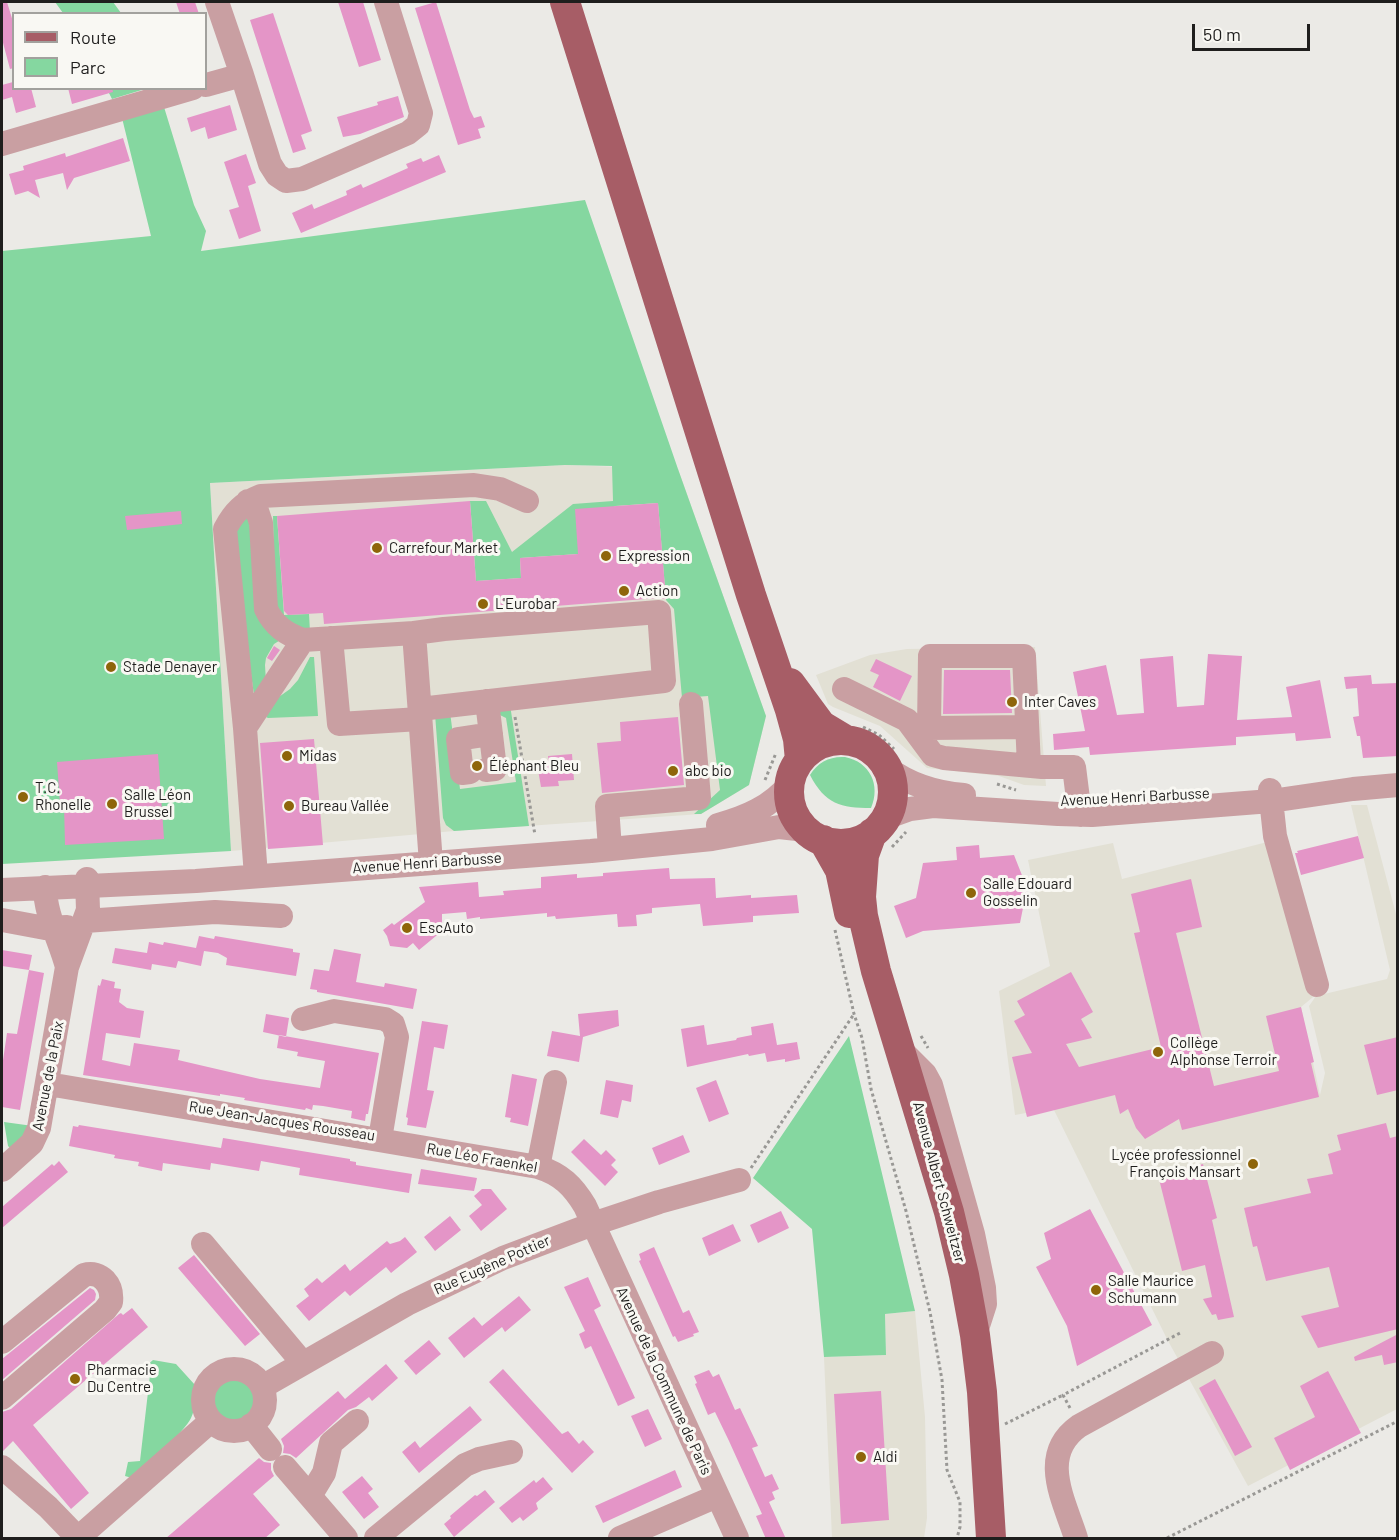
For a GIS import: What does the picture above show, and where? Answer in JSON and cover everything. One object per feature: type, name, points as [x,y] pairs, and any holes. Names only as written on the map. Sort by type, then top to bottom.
[{"type":"main road","points":[[565,2],[751,595],[796,730],[783,769],[791,807],[797,820],[815,835],[846,843],[889,832],[893,762],[879,756],[849,732],[826,729],[815,719],[772,655]]},
{"type":"main road","points":[[783,769],[822,743],[849,732]]},
{"type":"main road","name":"Avenue Albert Schweitzer","points":[[889,832],[864,855],[861,906],[876,971],[902,1051],[956,1237],[975,1335],[985,1424],[991,1539]]},
{"type":"main road","name":"Avenue Albert Schweitzer","points":[[815,835],[832,854],[843,878],[856,944],[892,1057],[945,1239],[961,1319],[969,1379],[977,1478],[974,1539]]},
{"type":"street","points":[[217,2],[270,164],[277,175],[286,181],[302,179],[408,133],[418,125],[421,113],[386,2]]},
{"type":"street","points":[[207,85],[242,75]]},
{"type":"street","points":[[2,144],[186,90]]},
{"type":"street","points":[[255,868],[245,728],[225,530],[233,513],[248,501],[261,496],[474,485],[500,489],[527,501]]},
{"type":"street","points":[[248,501],[257,511],[261,523],[266,609],[270,619],[286,634],[303,640],[659,612],[664,681],[487,701],[420,714],[339,724],[332,638]]},
{"type":"street","points":[[414,633],[430,855]]},
{"type":"street","points":[[245,728],[303,640]]},
{"type":"street","points":[[1029,766],[1024,656],[930,656],[925,734],[933,755],[1029,766],[1074,767],[1079,809]]},
{"type":"street","points":[[844,689],[907,720],[925,734],[1027,727]]},
{"type":"street","points":[[487,701],[491,734],[495,769],[462,773],[458,739],[491,734]]},
{"type":"street","points":[[609,842],[607,806],[699,798],[691,704]]},
{"type":"street","name":"Avenue Henri Barbusse","points":[[893,762],[911,783],[940,792],[1079,809]]},
{"type":"street","name":"Avenue Henri Barbusse","points":[[430,855],[536,838],[609,842],[724,823],[765,807],[783,769]]},
{"type":"street","name":"Avenue Henri Barbusse","points":[[889,832],[910,809],[933,806],[1079,809],[1398,785]]},
{"type":"street","points":[[1270,796],[1275,836],[1317,986]]},
{"type":"street","name":"Avenue Henri Barbusse","points":[[2,890],[255,868],[609,842],[712,839],[779,827],[815,835]]},
{"type":"street","name":"Avenue de la Paix","points":[[2,1170],[27,1149],[36,1136],[41,1122],[67,967],[84,923],[88,904],[87,883]]},
{"type":"street","name":"Avenue de la Paix","points":[[45,887],[46,906],[67,967]]},
{"type":"street","points":[[2,920],[54,928],[84,923],[215,912],[281,916]]},
{"type":"street","name":"Rue Jean-Jacques Rousseau","points":[[48,1084],[380,1139],[397,1036],[393,1024],[385,1019],[334,1011],[303,1019]]},
{"type":"street","points":[[538,1167],[555,1082]]},
{"type":"street","name":"Rue Léo Fraenkel","points":[[380,1139],[538,1167],[556,1173],[581,1199],[593,1224]]},
{"type":"street","name":"Rue Eugène Pottier","points":[[262,1387],[406,1304],[539,1244],[658,1202],[739,1180]]},
{"type":"street","name":"Avenue de la Commune de Paris","points":[[593,1224],[736,1539]]},
{"type":"street","points":[[203,1244],[302,1362]]},
{"type":"street","points":[[2,1342],[84,1275],[98,1275],[110,1287],[111,1302],[105,1310],[2,1398]]},
{"type":"street","points":[[1076,1539],[1058,1480],[1056,1462],[1062,1443],[1079,1426],[1212,1353]]},
{"type":"street","points":[[228,1370],[242,1370],[254,1376],[262,1387],[263,1408],[259,1418],[241,1430],[222,1429],[211,1421],[204,1410],[203,1400],[206,1387],[216,1375],[228,1370]]},
{"type":"street","points":[[2,1467],[48,1506],[78,1538],[211,1421]]},
{"type":"street","points":[[310,1496],[324,1473],[331,1443],[357,1421]]},
{"type":"street","points":[[251,1425],[346,1539]]},
{"type":"street","points":[[376,1539],[465,1465],[479,1459],[511,1452]]},
{"type":"street","points":[[620,1539],[717,1496]]},
{"type":"path","points":[[512,698],[536,838]]},
{"type":"path","points":[[849,732],[879,735],[893,762]]},
{"type":"path","points":[[995,783],[1020,791]]},
{"type":"path","points":[[835,929],[854,1014],[862,1038],[871,1089],[908,1218],[932,1321],[943,1395],[947,1470],[960,1502],[960,1527],[957,1539]]},
{"type":"path","points":[[739,1180],[751,1168],[854,1014]]},
{"type":"path","points":[[1001,1427],[1182,1332]]},
{"type":"path","points":[[1063,1395],[1079,1426]]},
{"type":"path","points":[[1167,1539],[1398,1421]]},
{"type":"shaded area","points":[[565,465],[678,469],[766,716],[749,785],[701,814],[454,831],[231,851],[210,483]]},
{"type":"shaded area","points":[[1035,647],[1046,786],[1024,785],[999,776],[927,768],[880,726],[828,704],[816,675],[870,655],[907,649]]},
{"type":"shaded area","points":[[1351,805],[1367,805],[1397,918],[1397,1409],[1248,1486],[1167,1339],[1053,1108],[1015,1115],[999,991],[1050,966],[1028,860],[1113,843],[1122,879],[1283,838],[1324,988],[1301,1007],[1320,1095],[1325,1073],[1309,1006],[1316,996],[1387,979],[1390,970]]},
{"type":"shaded area","points":[[915,1311],[925,1417],[927,1518],[924,1538],[832,1538],[824,1357],[886,1355],[885,1314]]},
{"type":"green space","points":[[55,2],[113,2],[120,12],[62,12]]},
{"type":"green space","points":[[108,90],[142,90],[112,99]]},
{"type":"green space","name":"Stade Denayer","points":[[164,107],[194,205],[206,231],[201,251],[585,200],[766,716],[749,785],[701,814],[694,814],[720,790],[708,696],[682,698],[674,609],[666,600],[658,503],[615,506],[578,554],[520,558],[521,578],[476,581],[470,501],[486,501],[512,552],[573,504],[613,501],[612,466],[565,465],[210,483],[231,851],[2,864],[2,251],[151,236],[122,118]]},
{"type":"green space","points":[[247,516],[282,639],[274,644],[266,658],[266,682],[255,702],[232,541],[237,524]]},
{"type":"green space","points":[[273,516],[277,516],[284,615],[309,614],[310,632],[275,614]]},
{"type":"green space","points":[[310,657],[314,657],[318,716],[266,717],[276,699],[298,680]]},
{"type":"green space","points":[[510,705],[529,826],[454,831],[446,825],[443,818],[435,714],[450,712],[460,789],[516,782],[506,718],[500,715],[499,707]]},
{"type":"green space","points":[[845,757],[861,764],[871,776],[875,791],[871,808],[851,807],[835,802],[822,792],[810,775],[825,761]]},
{"type":"green space","points":[[849,1036],[915,1311],[885,1314],[886,1355],[824,1357],[812,1229],[753,1178]]},
{"type":"green space","points":[[4,1122],[33,1126],[12,1150],[8,1146]]},
{"type":"green space","points":[[153,1360],[176,1364],[195,1385],[194,1410],[181,1431],[132,1478],[125,1476],[128,1462],[140,1461],[150,1375],[138,1373]]},
{"type":"green space","points":[[234,1375],[250,1382],[257,1398],[250,1414],[234,1421],[218,1414],[211,1398],[218,1382]]},
{"type":"building","points":[[2,2],[7,2],[12,18],[12,68],[10,69],[2,39]]},
{"type":"building","points":[[176,2],[195,2],[198,12],[179,12]]},
{"type":"building","points":[[338,2],[363,2],[381,60],[359,67]]},
{"type":"building","points":[[436,2],[470,110],[474,118],[481,116],[485,127],[478,129],[481,138],[458,145],[415,8]]},
{"type":"building","points":[[273,13],[312,131],[301,135],[306,149],[293,153],[250,20]]},
{"type":"building","points":[[12,82],[12,90],[32,90],[36,107],[16,113],[12,97],[2,100],[2,85]]},
{"type":"building","points":[[68,90],[112,90],[113,92],[72,104]]},
{"type":"building","points":[[398,96],[404,117],[360,134],[343,137],[337,117],[378,105],[377,102]]},
{"type":"building","points":[[230,105],[237,130],[208,139],[205,127],[191,132],[187,118]]},
{"type":"building","points":[[123,138],[130,161],[74,178],[67,190],[63,173],[35,180],[40,198],[28,191],[15,195],[9,174],[24,170],[23,166],[65,153],[66,157]]},
{"type":"building","points":[[246,154],[256,183],[248,186],[261,231],[239,239],[229,210],[239,207],[224,162]]},
{"type":"building","points":[[439,155],[446,172],[301,233],[292,213],[312,204],[314,209],[347,195],[346,191],[361,184],[363,188],[408,168],[406,164],[421,158],[423,162]]},
{"type":"building","name":"Carrefour Market","points":[[470,501],[476,581],[521,578],[520,558],[578,554],[575,509],[658,503],[666,599],[324,624],[323,613],[288,615],[284,611],[277,516]]},
{"type":"building","points":[[181,511],[182,524],[127,530],[125,516]]},
{"type":"building","points":[[274,646],[280,650],[272,661],[267,658]]},
{"type":"building","points":[[1208,654],[1242,656],[1237,720],[1292,717],[1286,687],[1320,680],[1331,738],[1296,741],[1295,733],[1236,737],[1236,745],[1090,755],[1089,747],[1054,750],[1053,734],[1085,731],[1073,672],[1106,665],[1117,715],[1144,713],[1140,659],[1173,656],[1177,707],[1204,705]]},
{"type":"building","points":[[876,659],[912,676],[900,701],[873,687],[879,675],[870,671]]},
{"type":"building","points":[[944,670],[1010,670],[1012,713],[943,714]]},
{"type":"building","points":[[1371,675],[1372,684],[1398,683],[1398,756],[1363,758],[1360,736],[1357,736],[1353,717],[1359,716],[1357,688],[1346,689],[1344,677]]},
{"type":"building","points":[[678,717],[684,785],[602,793],[597,743],[621,741],[620,722]]},
{"type":"building","points":[[314,739],[323,845],[268,849],[260,743]]},
{"type":"building","name":"Salle Léon Brussel","points":[[158,754],[164,839],[65,845],[64,804],[60,804],[57,762]]},
{"type":"building","points":[[572,754],[574,780],[558,781],[559,786],[541,787],[537,764],[549,763],[548,756]]},
{"type":"building","points":[[1358,836],[1364,858],[1301,875],[1295,853],[1298,853],[1297,851]]},
{"type":"building","name":"Salle Edouard Gosselin","points":[[979,845],[980,858],[1014,855],[1027,888],[1020,923],[923,931],[906,938],[894,906],[916,898],[923,863],[957,860],[956,847]]},
{"type":"building","points":[[669,868],[670,879],[715,878],[716,898],[797,895],[799,913],[753,916],[753,922],[703,926],[700,904],[652,908],[652,913],[636,915],[637,926],[618,927],[617,914],[556,919],[555,916],[547,917],[547,913],[467,919],[466,912],[442,914],[442,931],[419,950],[413,943],[407,948],[390,946],[383,930],[392,923],[394,925],[425,902],[419,887],[478,882],[479,897],[504,895],[503,891],[541,888],[541,877],[577,874],[577,878],[603,876],[603,873]]},
{"type":"building","points":[[1191,879],[1202,927],[1176,933],[1214,1086],[1279,1071],[1266,1016],[1301,1007],[1314,1062],[1311,1063],[1319,1097],[1182,1130],[1179,1119],[1145,1139],[1136,1128],[1128,1109],[1120,1114],[1115,1095],[1027,1117],[1012,1057],[1032,1053],[1014,1021],[1025,1015],[1017,1001],[1071,972],[1093,1012],[1081,1019],[1092,1038],[1066,1044],[1079,1067],[1161,1047],[1134,933],[1140,932],[1131,894]]},
{"type":"building","points":[[199,936],[214,939],[215,936],[293,949],[293,952],[300,953],[296,976],[226,965],[227,958],[218,953],[204,951],[201,966],[178,961],[176,968],[152,964],[151,970],[112,963],[115,948],[147,953],[149,942],[163,945],[164,942],[196,948]]},
{"type":"building","points":[[334,949],[361,954],[356,982],[384,987],[385,983],[417,989],[413,1009],[310,989],[314,969],[329,971]]},
{"type":"building","points":[[2,950],[32,955],[29,970],[2,966]]},
{"type":"building","points":[[29,970],[44,973],[20,1110],[2,1107],[2,1067],[7,1033],[17,1034]]},
{"type":"building","points":[[102,979],[115,982],[114,988],[121,989],[119,1002],[127,1008],[144,1011],[140,1038],[106,1033],[102,1060],[130,1066],[134,1043],[180,1050],[178,1060],[260,1079],[320,1088],[325,1061],[297,1056],[298,1052],[277,1048],[279,1035],[379,1053],[365,1121],[351,1118],[352,1111],[323,1106],[313,1105],[312,1110],[306,1108],[305,1110],[220,1094],[220,1096],[83,1075],[98,985],[100,986]]},
{"type":"building","points":[[618,1010],[619,1026],[583,1037],[579,1062],[547,1056],[552,1031],[580,1036],[578,1014]]},
{"type":"building","points":[[266,1014],[289,1018],[286,1037],[263,1032]]},
{"type":"building","points":[[422,1021],[448,1025],[444,1049],[434,1047],[427,1090],[434,1091],[426,1128],[407,1125],[408,1118],[406,1117]]},
{"type":"building","points":[[773,1023],[777,1045],[797,1042],[800,1059],[767,1062],[765,1053],[749,1056],[748,1054],[687,1067],[681,1029],[704,1025],[707,1045],[752,1035],[751,1027]]},
{"type":"building","points":[[1398,1037],[1398,1090],[1377,1095],[1364,1045]]},
{"type":"building","points":[[512,1074],[537,1079],[528,1126],[510,1122],[511,1118],[505,1117]]},
{"type":"building","points":[[606,1080],[633,1085],[631,1102],[622,1100],[618,1118],[600,1114]]},
{"type":"building","points":[[716,1080],[729,1114],[709,1122],[696,1088]]},
{"type":"building","points":[[1386,1123],[1390,1138],[1398,1136],[1398,1329],[1318,1348],[1301,1316],[1339,1307],[1329,1267],[1266,1281],[1257,1246],[1253,1247],[1244,1208],[1311,1193],[1307,1179],[1333,1174],[1328,1154],[1341,1150],[1337,1135]]},
{"type":"building","points":[[79,1125],[221,1148],[223,1138],[350,1159],[356,1162],[356,1165],[412,1174],[409,1193],[299,1175],[300,1168],[261,1161],[259,1171],[211,1163],[210,1170],[163,1163],[162,1171],[138,1166],[139,1162],[114,1158],[115,1155],[69,1146],[73,1126],[78,1127]]},
{"type":"building","points":[[683,1135],[690,1152],[659,1165],[652,1148]]},
{"type":"building","points":[[584,1139],[601,1155],[606,1150],[616,1160],[611,1165],[618,1172],[605,1186],[571,1152]]},
{"type":"building","points":[[59,1161],[68,1172],[2,1228],[2,1207],[52,1164],[54,1166]]},
{"type":"building","points":[[1203,1164],[1217,1218],[1212,1220],[1234,1317],[1218,1320],[1216,1314],[1212,1315],[1203,1299],[1212,1297],[1205,1265],[1182,1271],[1158,1175]]},
{"type":"building","points":[[421,1169],[477,1178],[474,1191],[418,1184]]},
{"type":"building","points":[[482,1189],[491,1189],[507,1209],[481,1231],[469,1216],[482,1205],[474,1196]]},
{"type":"building","name":"Salle Maurice Schumann","points":[[1090,1209],[1152,1325],[1077,1366],[1067,1326],[1036,1267],[1051,1259],[1044,1233]]},
{"type":"building","points":[[781,1211],[789,1228],[758,1243],[750,1225]]},
{"type":"building","points":[[450,1216],[461,1230],[435,1251],[424,1237]]},
{"type":"building","points":[[733,1224],[741,1241],[709,1256],[702,1238]]},
{"type":"building","points":[[405,1237],[417,1252],[391,1273],[386,1267],[350,1296],[345,1291],[309,1321],[296,1306],[309,1296],[304,1289],[317,1278],[322,1283],[345,1264],[350,1271],[387,1241],[390,1244]]},
{"type":"building","points":[[654,1247],[683,1313],[689,1310],[699,1332],[678,1342],[675,1336],[673,1337],[639,1261],[641,1260],[639,1254]]},
{"type":"building","points":[[194,1255],[260,1334],[245,1346],[178,1268]]},
{"type":"building","points":[[588,1277],[601,1306],[594,1310],[635,1398],[618,1406],[591,1346],[585,1349],[579,1334],[585,1331],[564,1287]]},
{"type":"building","points":[[90,1288],[96,1294],[95,1300],[2,1380],[2,1359]]},
{"type":"building","points":[[519,1296],[531,1310],[505,1332],[502,1327],[464,1358],[448,1338],[474,1317],[482,1326]]},
{"type":"building","points":[[132,1308],[148,1327],[33,1425],[89,1493],[71,1509],[13,1441],[2,1452],[2,1412],[11,1409],[119,1314],[123,1315]]},
{"type":"building","points":[[1398,1334],[1398,1362],[1384,1365],[1382,1355],[1355,1361],[1354,1357]]},
{"type":"building","points":[[429,1340],[441,1354],[416,1375],[404,1361]]},
{"type":"building","points":[[386,1364],[398,1378],[372,1401],[369,1397],[348,1410],[296,1458],[283,1453],[284,1446],[281,1439],[338,1391],[345,1399]]},
{"type":"building","points":[[503,1369],[562,1434],[568,1431],[579,1444],[583,1440],[594,1452],[572,1473],[489,1382]]},
{"type":"building","points":[[709,1370],[713,1377],[719,1374],[735,1410],[740,1408],[758,1446],[752,1448],[765,1477],[772,1474],[779,1489],[772,1492],[775,1499],[769,1502],[786,1539],[766,1539],[756,1516],[762,1514],[729,1441],[715,1412],[708,1415],[694,1376]]},
{"type":"building","points":[[1328,1371],[1361,1433],[1290,1470],[1274,1438],[1315,1417],[1300,1386]]},
{"type":"building","points":[[1215,1379],[1252,1447],[1235,1456],[1199,1388]]},
{"type":"building","name":"Aldi","points":[[881,1391],[889,1520],[841,1524],[834,1394]]},
{"type":"building","points":[[470,1406],[482,1420],[419,1473],[402,1452],[415,1441],[420,1448]]},
{"type":"building","points":[[648,1409],[662,1439],[645,1447],[631,1416]]},
{"type":"building","points":[[259,1458],[271,1463],[274,1476],[253,1494],[280,1525],[264,1539],[165,1539]]},
{"type":"building","points":[[675,1470],[682,1487],[603,1523],[595,1506]]},
{"type":"building","points":[[362,1476],[373,1489],[368,1493],[379,1507],[364,1519],[342,1492]]},
{"type":"building","points":[[543,1477],[553,1489],[536,1503],[538,1509],[523,1521],[520,1517],[512,1523],[499,1508],[534,1480],[536,1483]]},
{"type":"building","points":[[485,1490],[495,1502],[454,1537],[444,1524],[475,1495]]},
{"type":"place","name":"Carrefour Market","points":[[377,548]]},
{"type":"place","name":"Expression","points":[[606,556]]},
{"type":"place","name":"Action","points":[[624,591]]},
{"type":"place","name":"L'Eurobar","points":[[483,604]]},
{"type":"place","name":"Stade Denayer","points":[[111,667]]},
{"type":"place","name":"Inter Caves","points":[[1012,702]]},
{"type":"place","name":"Midas","points":[[287,756]]},
{"type":"place","name":"Éléphant Bleu","points":[[477,766]]},
{"type":"place","name":"abc bio","points":[[673,771]]},
{"type":"place","name":"T.C. Rhonelle","points":[[23,797]]},
{"type":"place","name":"Salle Léon Brussel","points":[[112,804]]},
{"type":"place","name":"Bureau Vallée","points":[[289,806]]},
{"type":"place","name":"Salle Edouard Gosselin","points":[[971,893]]},
{"type":"place","name":"EscAuto","points":[[407,928]]},
{"type":"place","name":"Collège Alphonse Terroir","points":[[1158,1052]]},
{"type":"place","name":"Lycée professionnel François Mansart","points":[[1253,1164]]},
{"type":"place","name":"Salle Maurice Schumann","points":[[1096,1290]]},
{"type":"place","name":"Pharmacie Du Centre","points":[[75,1379]]},
{"type":"place","name":"Aldi","points":[[861,1457]]}]
